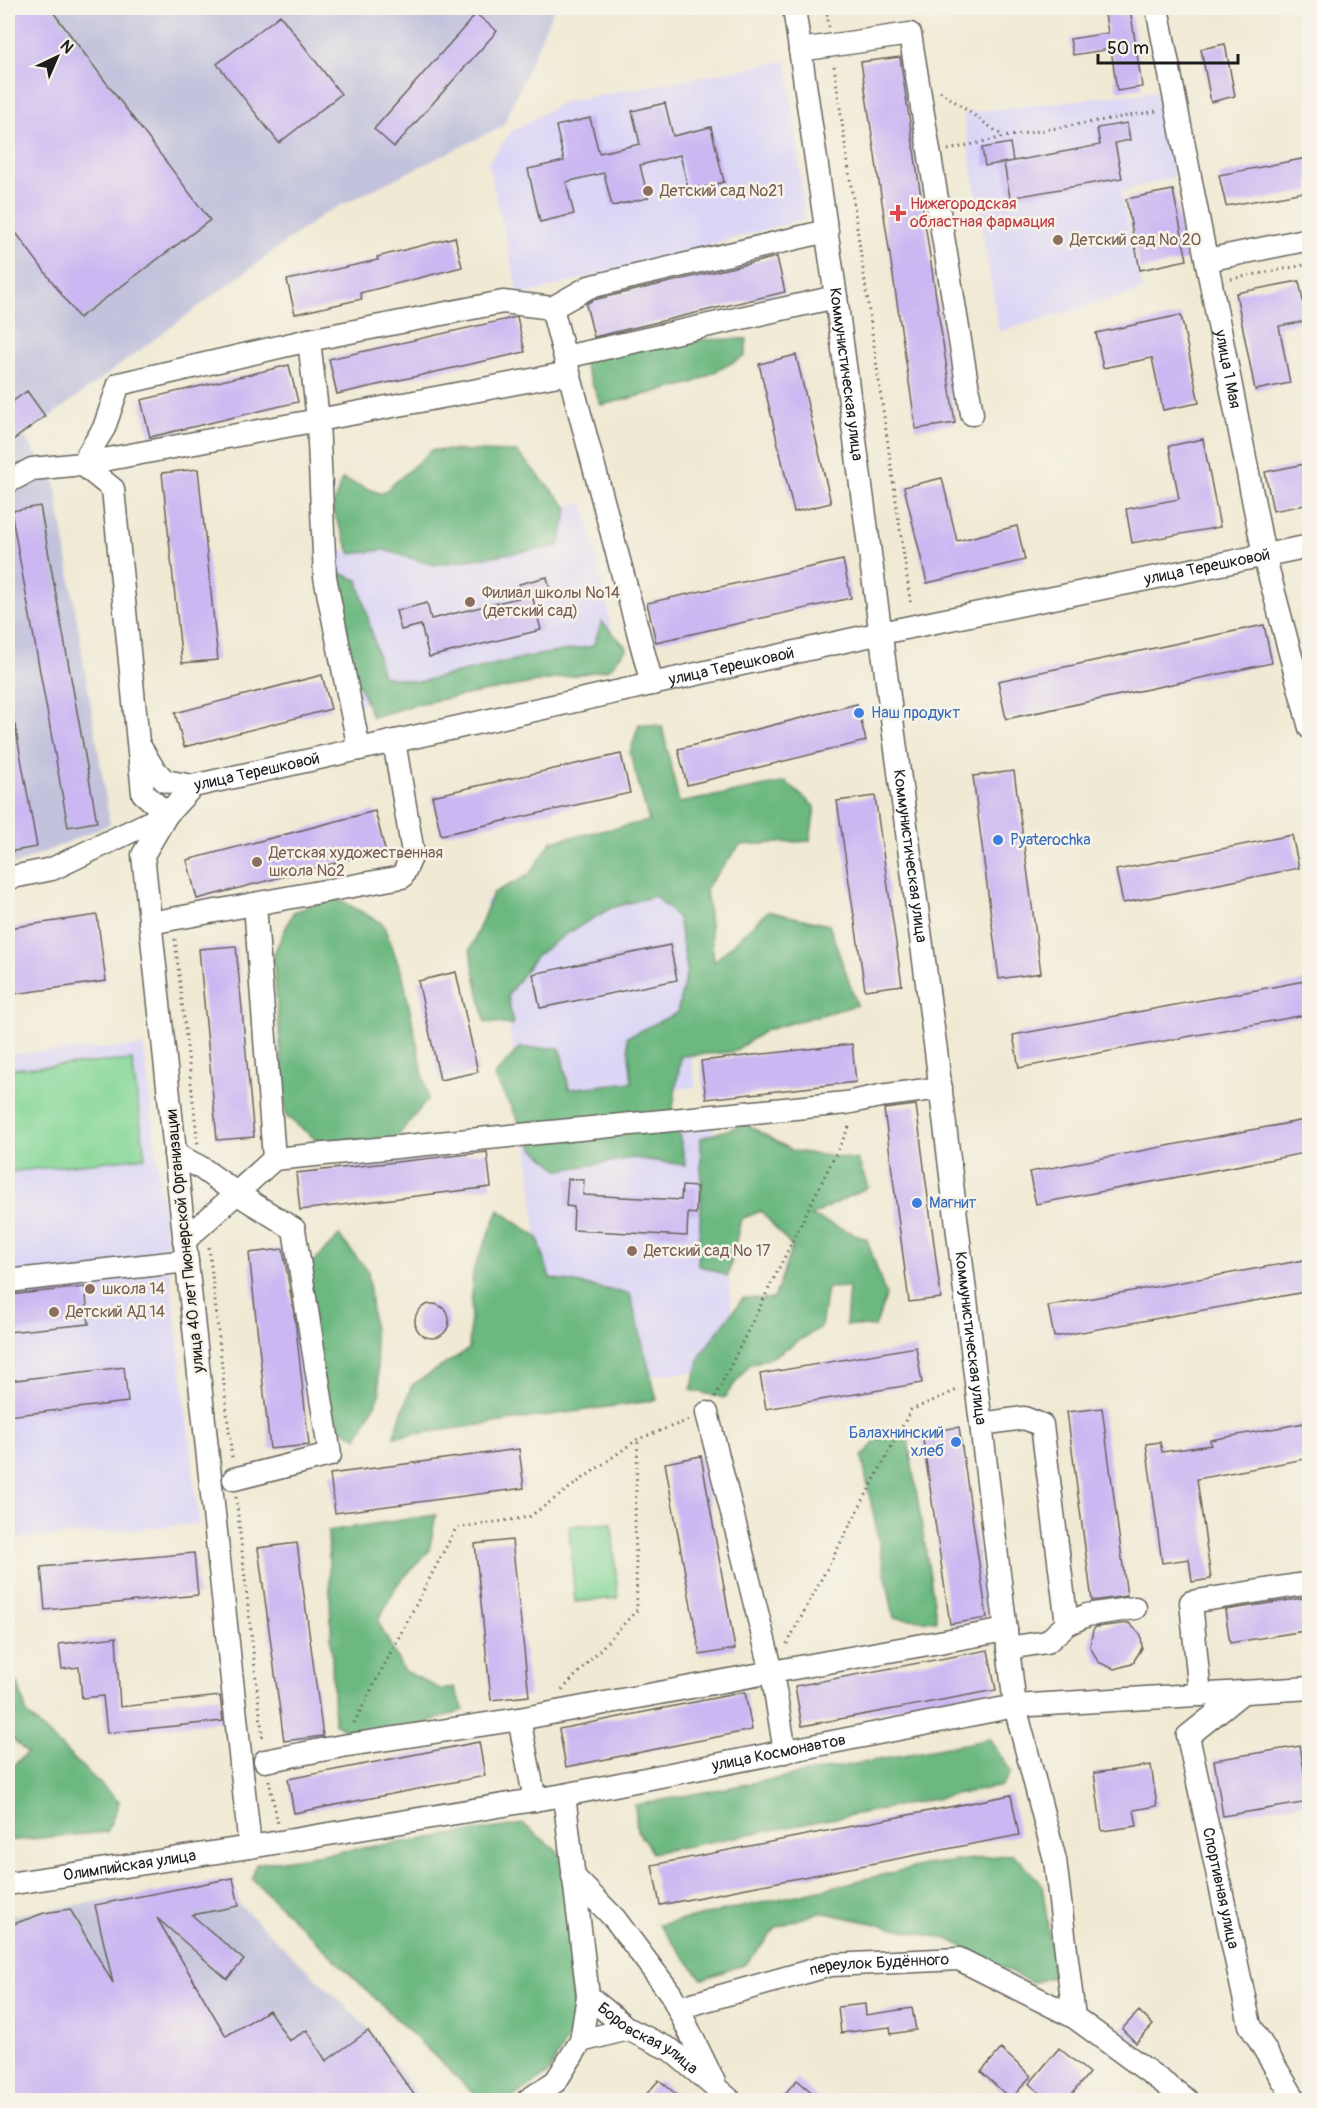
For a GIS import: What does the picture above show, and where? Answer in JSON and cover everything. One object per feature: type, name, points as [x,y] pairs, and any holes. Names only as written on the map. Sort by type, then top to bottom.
[{"type":"street","name":"Коммунистическая улица","points":[[794,8],[836,297],[941,1088],[1015,1706],[1055,1860],[1074,2016]]},
{"type":"street","name":"улица 1 Мая","points":[[1157,8],[1264,555],[1310,728]]},
{"type":"street","points":[[800,50],[910,34],[972,414]]},
{"type":"street","points":[[82,464],[104,428],[119,384],[309,340],[503,302],[552,309],[589,287],[827,231]]},
{"type":"street","points":[[1207,260],[1310,239]]},
{"type":"street","points":[[8,482],[32,469],[82,464],[318,420],[567,365],[836,297]]},
{"type":"street","points":[[552,309],[652,684]]},
{"type":"street","points":[[309,340],[318,420],[325,577],[359,749]]},
{"type":"street","points":[[8,878],[52,869],[167,814],[143,793],[113,489],[82,464]]},
{"type":"street","name":"улица Терешковой","points":[[167,814],[193,786],[881,633],[1310,546]]},
{"type":"street","points":[[150,923],[402,878],[413,853],[394,741]]},
{"type":"street","points":[[138,744],[165,782],[193,786]]},
{"type":"street","name":"улица 40 лет Пионерской Организации","points":[[167,814],[142,855],[250,1847]]},
{"type":"street","points":[[255,904],[274,1159]]},
{"type":"street","points":[[8,1281],[185,1251],[206,1221],[274,1159],[846,1103],[941,1088]]},
{"type":"street","points":[[175,1154],[200,1167],[294,1229],[330,1455],[234,1479]]},
{"type":"street","points":[[707,1413],[772,1672],[785,1752]]},
{"type":"street","points":[[981,1424],[1024,1418],[1042,1425],[1067,1624]]},
{"type":"street","points":[[1200,1695],[1191,1602],[1310,1583]]},
{"type":"street","points":[[265,1761],[342,1746],[519,1719],[772,1672],[1007,1639],[1047,1642],[1067,1624],[1087,1615],[1136,1608]]},
{"type":"street","name":"улица Космонавтов","points":[[250,1847],[564,1795],[1015,1706],[1310,1688]]},
{"type":"street","name":"Спортивная улица","points":[[1243,1692],[1188,1736],[1250,2025],[1295,2100]]},
{"type":"street","points":[[519,1719],[536,1800]]},
{"type":"street","name":"Боровская улица","points":[[564,1795],[588,1996],[628,2029],[670,2050],[724,2095]]},
{"type":"street","name":"Олимпийская улица","points":[[8,1884],[250,1847]]},
{"type":"street","name":"Боровская улица","points":[[573,1876],[615,1919],[671,1994],[724,2095]]},
{"type":"street","name":"переулок Будённого","points":[[678,2008],[831,1965],[959,1959],[1074,2016],[1187,2100]]},
{"type":"street","points":[[528,2100],[556,2081],[581,2041],[588,1996]]},
{"type":"street","points":[[581,2041],[628,2029]]},
{"type":"path","points":[[826,8],[914,627]]},
{"type":"path","points":[[916,75],[1004,137]]},
{"type":"path","points":[[930,154],[1004,137],[1176,108]]},
{"type":"path","points":[[1212,283],[1310,264]]},
{"type":"path","points":[[173,918],[200,1167]]},
{"type":"path","points":[[342,1746],[456,1528],[529,1517],[638,1439],[707,1413],[855,1114],[880,1096]]},
{"type":"path","points":[[206,1221],[265,1761],[278,1827]]},
{"type":"path","points":[[772,1672],[911,1410],[961,1388]]},
{"type":"path","points":[[561,1692],[637,1610],[635,1517],[638,1439]]},
{"type":"shaded area","points":[[8,8],[554,8],[503,126],[325,213],[24,436],[55,483],[110,824],[8,866]]},
{"type":"shaded area","name":"Детский сад №21","points":[[787,61],[805,219],[519,296],[488,162],[512,131],[563,102]]},
{"type":"shaded area","name":"Детский сад № 20","points":[[1158,91],[1162,95],[1175,170],[1172,177],[1120,192],[1143,290],[999,332],[963,113]]},
{"type":"shaded area","name":"Филиал школы №14 (детский сад)","points":[[584,502],[616,649],[357,705],[324,555]]},
{"type":"shaded area","points":[[674,860],[706,1045],[690,1050],[696,1087],[523,1103],[485,900]]},
{"type":"shaded area","name":"школа 14","points":[[144,1046],[199,1524],[8,1540],[8,1054]]},
{"type":"shaded area","name":"Детский сад № 17","points":[[712,1117],[738,1370],[551,1380],[526,1131]]},
{"type":"shaded area","points":[[217,1883],[367,2027],[421,2100],[8,2100],[8,1916]]},
{"type":"green space","points":[[747,339],[745,356],[693,383],[601,405],[583,362],[685,340]]},
{"type":"green space","points":[[432,450],[517,452],[568,508],[559,546],[434,565],[384,550],[351,554],[332,509],[342,479],[382,494]]},
{"type":"green space","points":[[337,572],[358,580],[383,676],[418,682],[532,656],[593,646],[602,622],[627,648],[609,669],[422,703],[372,717],[353,670]]},
{"type":"green space","points":[[639,724],[662,726],[679,803],[786,782],[815,807],[810,841],[740,845],[706,888],[714,962],[768,911],[829,925],[857,1005],[766,1030],[733,1052],[681,1056],[673,1107],[686,1165],[633,1158],[560,1170],[534,1149],[494,1076],[519,1048],[560,1048],[569,1089],[632,1082],[627,1037],[677,1013],[687,970],[678,918],[655,896],[611,908],[566,934],[536,956],[508,995],[513,1025],[485,1022],[470,950],[493,893],[529,875],[552,841],[649,821],[630,753]]},
{"type":"green space","points":[[335,897],[383,924],[403,976],[428,1099],[392,1143],[324,1146],[286,1116],[273,956],[293,912]]},
{"type":"green space","points":[[132,1060],[145,1157],[8,1172],[8,1069]]},
{"type":"green space","points":[[746,1124],[793,1151],[858,1160],[868,1187],[811,1216],[867,1239],[886,1296],[875,1327],[846,1325],[849,1287],[827,1288],[821,1327],[774,1356],[749,1365],[724,1398],[691,1390],[701,1354],[743,1298],[774,1299],[792,1247],[761,1211],[741,1219],[728,1276],[698,1265],[701,1138]]},
{"type":"green space","points":[[499,1210],[538,1238],[550,1278],[630,1294],[657,1400],[393,1437],[412,1385],[469,1349],[473,1271]]},
{"type":"green space","points":[[339,1236],[368,1271],[380,1395],[357,1438],[328,1421],[306,1269]]},
{"type":"green space","points":[[884,1431],[908,1439],[937,1621],[894,1618],[862,1457]]},
{"type":"green space","points":[[436,1515],[429,1551],[397,1585],[378,1621],[403,1670],[442,1690],[454,1687],[464,1710],[366,1743],[334,1723],[328,1531]]},
{"type":"green space","points":[[612,1523],[618,1598],[575,1602],[569,1526]]},
{"type":"green space","points":[[18,1683],[27,1714],[119,1802],[107,1832],[8,1841],[8,1770],[27,1753],[8,1734],[8,1685]]},
{"type":"green space","points":[[990,1739],[1011,1772],[1002,1786],[652,1853],[637,1830],[635,1805]]},
{"type":"green space","points":[[523,1824],[561,1854],[570,1931],[574,2026],[548,2074],[509,2100],[480,2100],[252,1879],[256,1864]]},
{"type":"green space","points":[[1013,1854],[1042,1884],[1055,1976],[1032,1983],[948,1939],[820,1912],[777,1927],[746,1964],[702,1979],[659,1925],[924,1865]]},
{"type":"building","points":[[8,8],[50,8],[210,220],[79,318],[8,222]]},
{"type":"building","points":[[1104,8],[1130,8],[1142,87],[1117,91],[1111,49],[1073,55],[1070,39],[1108,33]]},
{"type":"building","points":[[476,14],[497,31],[394,147],[374,129]]},
{"type":"building","points":[[280,15],[341,94],[279,143],[217,64]]},
{"type":"building","points":[[1225,44],[1235,96],[1211,102],[1201,49]]},
{"type":"building","points":[[900,57],[955,423],[916,429],[861,62]]},
{"type":"building","points":[[665,103],[673,136],[711,127],[724,182],[689,191],[680,155],[640,165],[648,198],[612,206],[604,173],[566,182],[574,214],[540,222],[528,169],[564,161],[556,126],[590,118],[599,153],[640,144],[632,111]]},
{"type":"building","points":[[1127,123],[1130,140],[1115,143],[1122,178],[1010,198],[1004,163],[1100,145],[1097,128]]},
{"type":"building","points":[[1010,143],[1013,161],[985,166],[982,148]]},
{"type":"building","points":[[1307,158],[1310,191],[1226,206],[1219,175]]},
{"type":"building","points":[[1173,190],[1187,260],[1140,270],[1126,199]]},
{"type":"building","points":[[455,237],[462,267],[360,293],[362,299],[295,314],[287,280],[378,260],[377,257]]},
{"type":"building","points":[[777,257],[785,292],[594,337],[586,304],[593,300]]},
{"type":"building","points":[[1299,281],[1307,321],[1279,326],[1290,383],[1255,390],[1236,293]]},
{"type":"building","points":[[1181,315],[1199,403],[1163,410],[1152,358],[1103,368],[1096,333]]},
{"type":"building","points":[[517,317],[525,352],[337,394],[329,359]]},
{"type":"building","points":[[796,355],[831,503],[794,512],[759,364]]},
{"type":"building","points":[[289,365],[298,402],[150,437],[141,400]]},
{"type":"building","points":[[27,391],[45,416],[8,444],[8,405]]},
{"type":"building","points":[[1203,439],[1220,527],[1132,543],[1126,509],[1179,499],[1169,446]]},
{"type":"building","points":[[1310,463],[1310,504],[1273,511],[1265,472]]},
{"type":"building","points":[[198,469],[218,660],[182,663],[162,473]]},
{"type":"building","points":[[942,478],[957,541],[1017,526],[1025,560],[927,583],[904,487]]},
{"type":"building","points":[[40,506],[97,822],[68,827],[11,511]]},
{"type":"building","points":[[843,560],[851,598],[656,642],[647,603]]},
{"type":"building","points":[[547,577],[551,595],[533,599],[541,630],[429,657],[421,625],[401,630],[396,611],[427,603],[431,619],[522,597],[519,584]]},
{"type":"building","points":[[1264,625],[1272,663],[1006,719],[998,681]]},
{"type":"building","points":[[322,675],[331,709],[184,747],[175,713]]},
{"type":"building","points":[[857,704],[866,741],[687,785],[678,749]]},
{"type":"building","points":[[8,725],[15,725],[37,847],[8,852]]},
{"type":"building","points":[[621,754],[630,793],[441,835],[432,796]]},
{"type":"building","points":[[1014,771],[1041,973],[999,979],[973,776]]},
{"type":"building","points":[[875,796],[902,985],[865,990],[837,801]]},
{"type":"building","points":[[375,811],[385,850],[197,899],[187,860]]},
{"type":"building","points":[[1292,835],[1299,868],[1123,903],[1116,870]]},
{"type":"building","points":[[97,915],[106,981],[8,995],[8,928]]},
{"type":"building","points":[[670,945],[677,980],[540,1008],[533,974]]},
{"type":"building","points":[[236,946],[254,1137],[217,1140],[199,949]]},
{"type":"building","points":[[456,972],[478,1072],[440,1080],[418,981]]},
{"type":"building","points":[[1310,980],[1310,1014],[1019,1068],[1013,1035]]},
{"type":"building","points":[[852,1044],[856,1082],[706,1099],[701,1061]]},
{"type":"building","points":[[916,1105],[941,1298],[909,1302],[884,1109]]},
{"type":"building","points":[[1310,1119],[1310,1152],[1036,1204],[1029,1172]]},
{"type":"building","points":[[487,1152],[491,1187],[300,1210],[296,1173]]},
{"type":"building","points":[[568,1179],[584,1180],[583,1195],[681,1200],[682,1186],[697,1187],[696,1214],[688,1213],[687,1236],[573,1230],[574,1207],[566,1206]]},
{"type":"building","points":[[283,1249],[295,1320],[309,1445],[270,1449],[249,1253]]},
{"type":"building","points":[[1310,1259],[1310,1291],[1054,1337],[1048,1306]]},
{"type":"building","points":[[85,1287],[89,1324],[8,1332],[8,1295]]},
{"type":"building","points":[[432,1304],[444,1309],[449,1321],[444,1333],[432,1338],[420,1333],[415,1321],[420,1309]]},
{"type":"building","points":[[916,1347],[922,1383],[766,1409],[760,1374]]},
{"type":"building","points":[[124,1367],[128,1402],[8,1416],[8,1381]]},
{"type":"building","points":[[1102,1408],[1127,1596],[1092,1601],[1067,1412]]},
{"type":"building","points":[[1310,1422],[1310,1458],[1197,1479],[1211,1579],[1192,1582],[1189,1559],[1162,1563],[1146,1444],[1160,1442],[1162,1452],[1211,1445],[1210,1440]]},
{"type":"building","points":[[959,1427],[987,1618],[950,1624],[922,1433]]},
{"type":"building","points":[[519,1449],[524,1488],[335,1513],[330,1474]]},
{"type":"building","points":[[701,1456],[735,1649],[700,1655],[665,1463]]},
{"type":"building","points":[[512,1540],[529,1696],[491,1700],[475,1544]]},
{"type":"building","points":[[297,1543],[323,1736],[284,1741],[258,1548]]},
{"type":"building","points":[[194,1553],[198,1595],[45,1610],[41,1567]]},
{"type":"building","points":[[1310,1597],[1310,1630],[1230,1643],[1225,1610]]},
{"type":"building","points":[[1129,1623],[1141,1635],[1142,1648],[1132,1664],[1114,1669],[1098,1662],[1090,1646],[1093,1630],[1096,1627]]},
{"type":"building","points":[[116,1637],[120,1707],[220,1696],[223,1721],[107,1733],[103,1696],[82,1698],[79,1667],[62,1669],[59,1644]]},
{"type":"building","points":[[988,1650],[996,1690],[802,1726],[795,1686]]},
{"type":"building","points":[[745,1692],[752,1730],[566,1767],[559,1729]]},
{"type":"building","points":[[479,1742],[485,1776],[294,1813],[288,1779]]},
{"type":"building","points":[[1300,1746],[1309,1802],[1223,1816],[1214,1760]]},
{"type":"building","points":[[1151,1765],[1157,1806],[1134,1810],[1137,1826],[1102,1831],[1094,1773]]},
{"type":"building","points":[[1011,1795],[1019,1835],[660,1905],[652,1865]]},
{"type":"building","points":[[233,1878],[239,1906],[192,1915],[244,1960],[227,1979],[157,1918],[226,2036],[269,2010],[289,2041],[307,2030],[326,2061],[368,2031],[418,2100],[8,2100],[8,1926],[44,1913],[70,1909],[113,1983],[95,1905]]},
{"type":"building","points":[[865,2004],[866,2015],[912,2008],[916,2030],[891,2034],[890,2027],[841,2033],[838,2007]]},
{"type":"building","points":[[1139,2011],[1153,2025],[1136,2043],[1122,2029]]},
{"type":"building","points":[[1059,2048],[1089,2073],[1067,2100],[1049,2100],[1029,2084]]},
{"type":"building","points":[[1001,2049],[1031,2076],[1011,2099],[981,2072]]},
{"type":"building","points":[[659,2080],[683,2100],[641,2100]]},
{"type":"building","points":[[797,2080],[821,2100],[779,2100]]},
{"type":"place","name":"Детский сад №21","points":[[648,191]]},
{"type":"place","name":"Нижегородская областная фармация","points":[[898,213]]},
{"type":"place","name":"Детский сад № 20","points":[[1058,240]]},
{"type":"place","name":"Филиал школы №14 (детский сад)","points":[[470,602]]},
{"type":"place","name":"Наш продукт","points":[[859,713]]},
{"type":"place","name":"Pyaterochka","points":[[998,840]]},
{"type":"place","name":"Детская художественная школа №2","points":[[257,862]]},
{"type":"place","name":"Магнит","points":[[917,1203]]},
{"type":"place","name":"Детский сад № 17","points":[[632,1251]]},
{"type":"place","name":"школа 14","points":[[90,1289]]},
{"type":"place","name":"Детский АД 14","points":[[54,1312]]},
{"type":"place","name":"Балахнинский хлеб","points":[[956,1442]]}]
